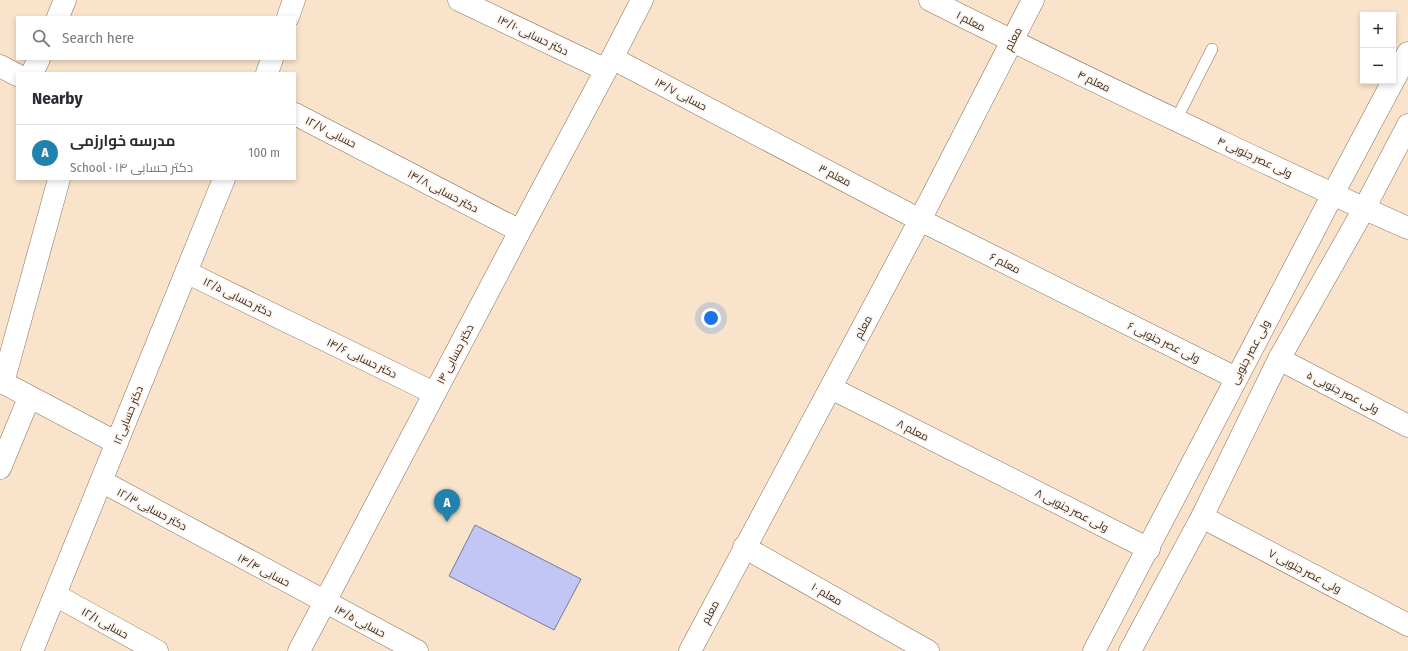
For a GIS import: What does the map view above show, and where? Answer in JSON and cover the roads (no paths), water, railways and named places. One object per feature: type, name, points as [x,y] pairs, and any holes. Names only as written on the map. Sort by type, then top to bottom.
[{"type":"street","points":[[58,16],[65,0]]},
{"type":"street","points":[[288,16],[294,0]]},
{"type":"street","name":"دکتر حسابی ۱۴/۱۰","points":[[459,0],[609,64]]},
{"type":"street","name":"دکتر حسابی ۱۴","points":[[299,651],[642,0]]},
{"type":"street","name":"معلم ۱","points":[[930,0],[1012,42]]},
{"type":"street","name":"معلم","points":[[690,651],[744,547],[831,388],[920,220],[1033,0]]},
{"type":"street","name":"معلم ۴","points":[[1012,42],[1176,120]]},
{"type":"street","name":"ولی عصر جنوبی","points":[[1094,651],[1149,549],[1236,378],[1408,53]]},
{"type":"street","points":[[32,72],[38,60]]},
{"type":"street","points":[[266,72],[272,60]]},
{"type":"street","name":"حسابی ۱۴/۷","points":[[609,64],[750,130]]},
{"type":"street","points":[[0,66],[16,74]]},
{"type":"street","name":"حسابی ۱۲/۷","points":[[296,115],[366,151]]},
{"type":"street","name":"ولی عصر جنوبی ۴","points":[[1176,120],[1364,209],[1408,228]]},
{"type":"street","points":[[1130,651],[1202,516],[1279,359],[1364,209],[1408,125]]},
{"type":"street","name":"معلم ۳","points":[[750,130],[920,220]]},
{"type":"street","name":"دکتر حسابی ۱۴/۸","points":[[366,151],[520,231]]},
{"type":"street","points":[[59,180],[2,382],[29,398],[117,443]]},
{"type":"street","name":"دکتر حسابی۱۲","points":[[32,651],[224,180]]},
{"type":"street","name":"معلم ۶","points":[[920,220],[1091,306]]},
{"type":"street","name":"دکتر حسابی ۱۲/۵","points":[[186,272],[290,322]]},
{"type":"street","name":"ولی عصر جنوبی ۶","points":[[1091,306],[1236,378]]},
{"type":"street","name":"دکتر حسابی ۱۴/۶","points":[[290,322],[434,393]]},
{"type":"street","name":"ولی عصر جنوبی ۵","points":[[1279,359],[1408,426]]},
{"type":"street","name":"معلم ۸","points":[[831,388],[995,472]]},
{"type":"street","points":[[0,468],[29,398]]},
{"type":"street","name":"ولی عصر جنوبی ۸","points":[[995,472],[1149,549]]},
{"type":"street","name":"دکتر حسابی ۱۲/۳","points":[[101,481],[204,537]]},
{"type":"street","name":"ولی عصر جنوبی ۷","points":[[1202,516],[1408,625]]},
{"type":"street","name":"حسابی ۱۴/۴","points":[[204,537],[324,602]]},
{"type":"street","name":"معلم ۱۰","points":[[744,547],[919,646]]},
{"type":"street","name":"حسابی ۱۲/۱","points":[[55,595],[156,650]]},
{"type":"street","name":"حسابی ۱۴/۵","points":[[324,602],[417,651]]},
{"type":"lane","points":[[1176,120],[1212,49]]},
{"type":"place","name":"مدرسه خوارزمی","points":[[447,522]]}]
